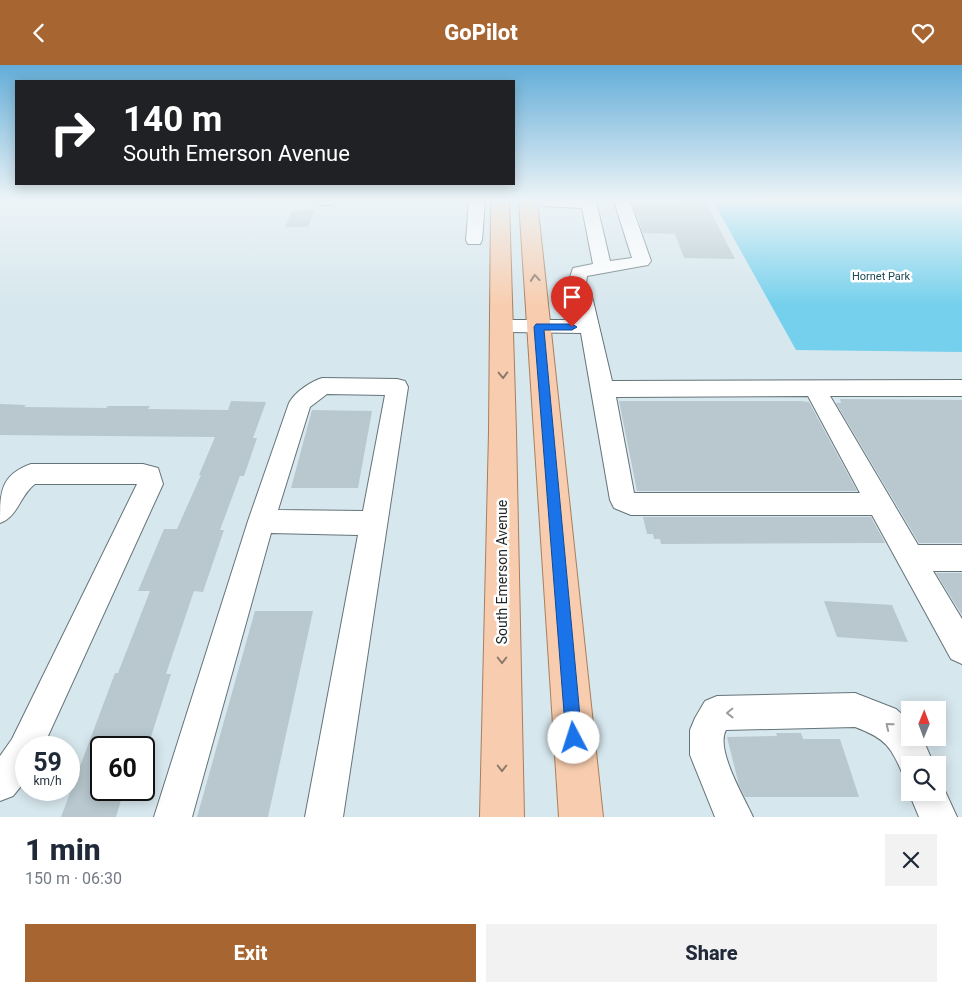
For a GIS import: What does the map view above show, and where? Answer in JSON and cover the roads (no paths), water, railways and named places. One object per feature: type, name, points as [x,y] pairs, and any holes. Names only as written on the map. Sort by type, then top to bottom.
[{"type":"main road","name":"South Emerson Avenue","points":[[501,236],[504,419],[501,542],[502,817]]},
{"type":"main road","points":[[531,236],[581,817]]},
{"type":"street","points":[[596,236],[603,268]]},
{"type":"street","points":[[634,236],[642,261],[579,272],[578,283],[582,292],[603,389],[623,500],[631,504],[879,504]]},
{"type":"street","points":[[502,326],[589,327]]},
{"type":"street","points":[[173,817],[261,521],[300,403],[322,386],[397,387],[324,817]]},
{"type":"street","points":[[603,389],[962,388]]},
{"type":"street","points":[[815,389],[962,648]]},
{"type":"street","points":[[0,512],[19,482],[31,474],[143,474],[149,475],[150,478],[150,483],[24,751],[14,767],[0,783]]},
{"type":"street","points":[[261,521],[374,523]]},
{"type":"street","points":[[910,558],[962,558]]},
{"type":"street","points":[[734,817],[707,755],[707,730],[717,713],[855,711],[884,721],[904,738],[912,756]]},
{"type":"street","points":[[931,801],[938,817]]},
{"type":"park label","name":"Hornet Park","points":[[881,276]]}]
